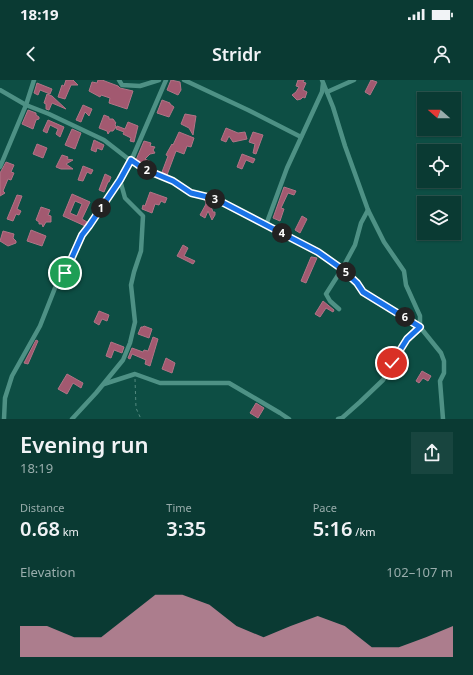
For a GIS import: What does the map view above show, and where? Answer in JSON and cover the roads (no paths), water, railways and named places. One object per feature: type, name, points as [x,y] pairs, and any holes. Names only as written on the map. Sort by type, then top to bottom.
[{"type":"street","points":[[0,167],[26,105],[34,80]]},
{"type":"street","points":[[118,80],[122,85],[140,86],[159,80]]},
{"type":"street","points":[[4,419],[5,398],[12,376],[40,326],[55,288],[65,273],[82,235],[120,180],[131,160],[166,80]]},
{"type":"street","points":[[184,80],[301,137]]},
{"type":"street","points":[[327,92],[354,80]]},
{"type":"street","points":[[266,225],[287,168],[322,92],[323,81]]},
{"type":"street","points":[[323,81],[368,210],[384,242],[404,271],[406,285],[420,316],[420,327],[407,339],[383,380],[342,418],[338,419]]},
{"type":"street","points":[[0,90],[26,105],[49,114],[104,140],[144,169],[173,181],[191,193],[216,199],[318,252],[342,269],[357,283],[363,292],[420,327],[441,353],[444,361],[444,373],[440,381],[443,419]]},
{"type":"street","points":[[72,419],[104,384],[123,360],[130,343],[135,322],[131,285],[141,251],[143,216],[125,198],[120,180]]},
{"type":"street","points":[[339,309],[330,301],[326,294],[355,245],[368,210]]},
{"type":"street","points":[[104,384],[135,374],[160,383],[230,383],[280,412],[289,419]]}]
